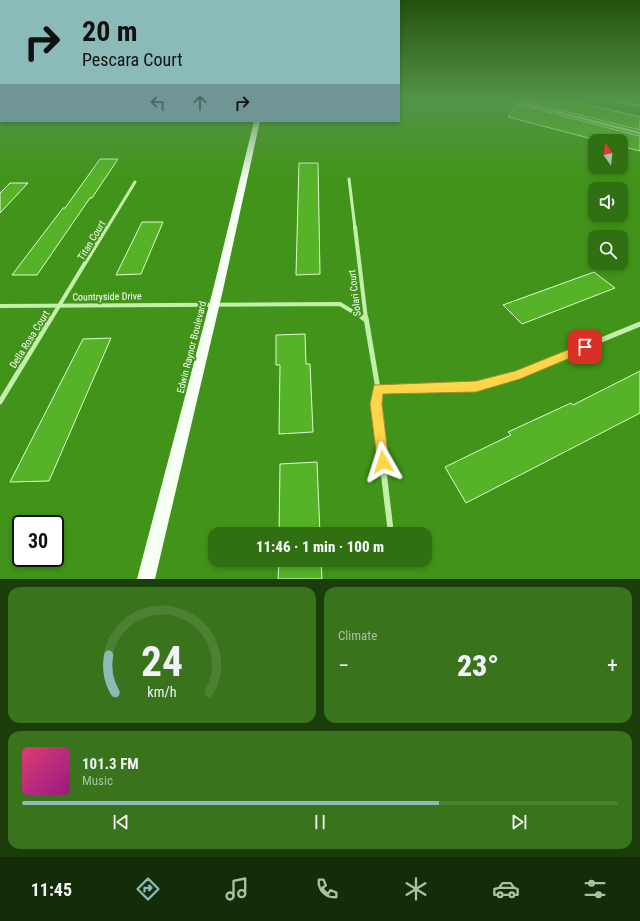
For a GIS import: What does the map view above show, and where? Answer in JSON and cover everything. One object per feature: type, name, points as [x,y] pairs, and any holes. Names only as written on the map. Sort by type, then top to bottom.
[{"type":"main road","name":"Edwin Raynor Boulevard","points":[[146,579],[256,127]]},
{"type":"street","points":[[616,127],[640,133]]},
{"type":"street","name":"Solari Court","points":[[350,179],[366,320]]},
{"type":"street","name":"Titan Court","points":[[60,306],[136,182]]},
{"type":"street","name":"Countryside Drive","points":[[0,306],[214,303]]},
{"type":"street","name":"Solari Court","points":[[214,303],[340,304],[366,320]]},
{"type":"street","name":"Della Rosa Court","points":[[0,402],[60,306]]},
{"type":"street","points":[[366,320],[378,388],[376,404],[390,527]]},
{"type":"street","points":[[378,388],[476,387],[516,375],[640,324]]},
{"type":"building","points":[[546,127],[605,127],[640,136],[640,151],[628,148],[628,134],[588,134],[588,138]]},
{"type":"building","points":[[628,127],[640,127],[640,130]]},
{"type":"building","points":[[100,159],[118,159],[37,275],[12,275],[63,208],[65,208]]},
{"type":"building","points":[[299,163],[318,163],[320,274],[296,275]]},
{"type":"building","points":[[10,183],[28,183],[0,213],[0,193]]},
{"type":"building","points":[[142,222],[163,222],[141,274],[116,275]]},
{"type":"building","points":[[594,272],[615,288],[522,324],[503,305]]},
{"type":"building","points":[[305,334],[306,364],[310,364],[313,432],[279,434],[280,365],[276,365],[276,335]]},
{"type":"building","points":[[111,338],[49,481],[10,482],[83,339]]},
{"type":"building","points":[[640,371],[640,413],[466,503],[445,467],[511,435],[508,432],[571,403],[573,405]]},
{"type":"building","points":[[317,462],[320,527],[279,527],[280,464]]},
{"type":"building","points":[[279,567],[321,567],[322,579],[278,579]]},
{"type":"route","points":[[383,462],[376,404],[378,388],[476,387],[516,375],[585,347]]}]
